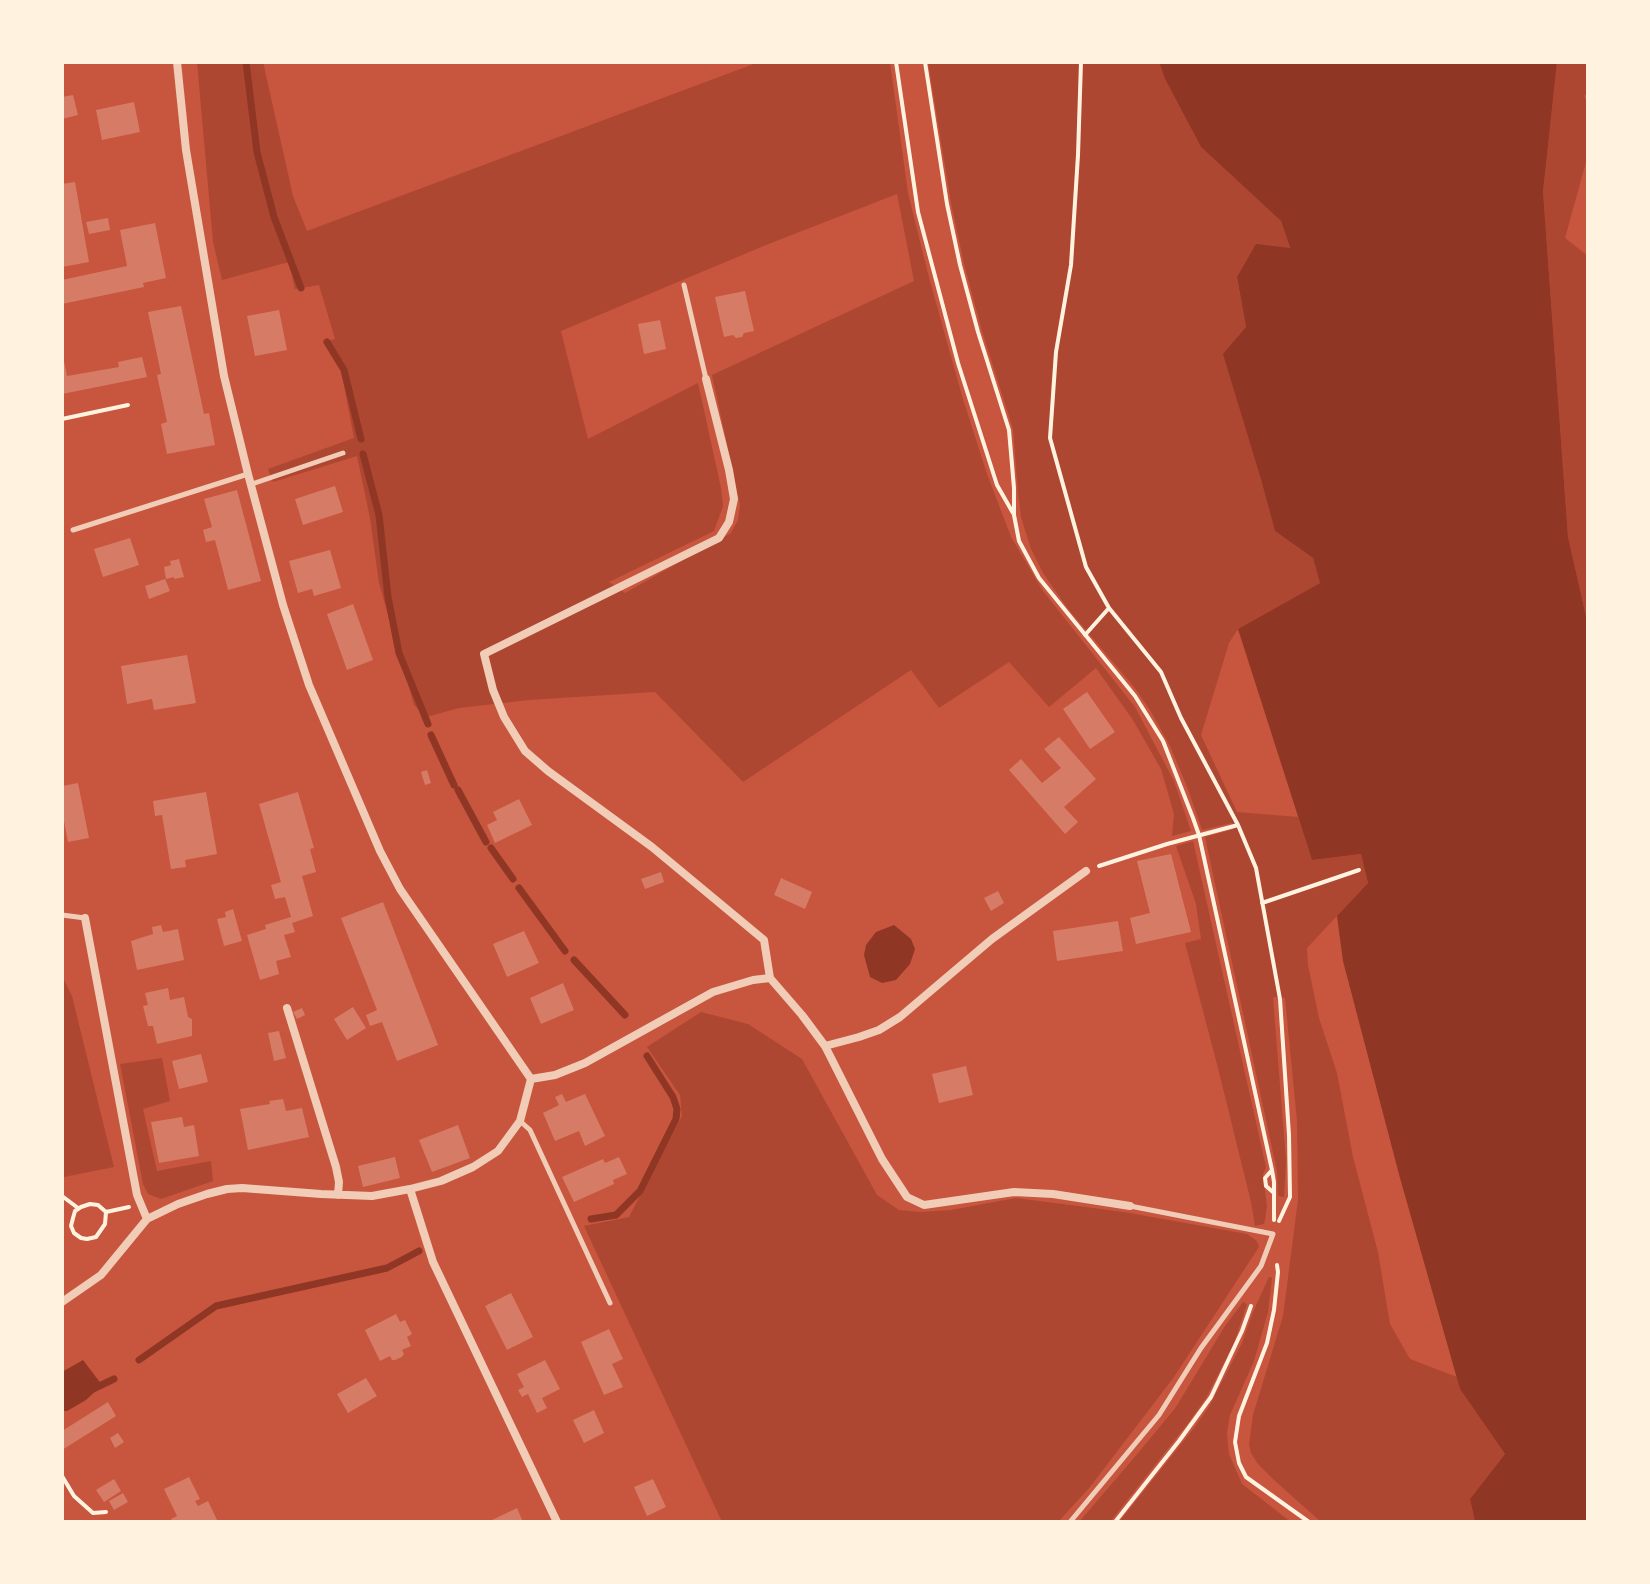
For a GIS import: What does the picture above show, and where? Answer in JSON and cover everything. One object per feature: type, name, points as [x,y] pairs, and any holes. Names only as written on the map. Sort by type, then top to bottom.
[{"type":"street","points":[[62,1302],[101,1275],[147,1219],[178,1204],[227,1189],[372,1196],[441,1181],[473,1167],[498,1151],[520,1121],[531,1079],[400,889],[380,851],[309,685],[283,605],[222,361],[186,150],[177,62]]},
{"type":"street","points":[[706,379],[734,499],[729,522],[719,538],[484,654],[504,717],[525,751],[548,771],[652,847],[764,940],[770,978],[825,1046],[882,1159],[907,1197],[924,1205],[1014,1192],[1040,1193],[1130,1206]]},
{"type":"street","points":[[825,1046],[879,1030],[900,1017],[992,939],[1086,871]]},
{"type":"street","points":[[85,918],[137,1195],[147,1219]]},
{"type":"street","points":[[531,1079],[555,1075],[585,1063],[713,992],[770,978]]},
{"type":"street","points":[[287,1008],[336,1167],[338,1195]]},
{"type":"street","points":[[410,1189],[433,1262],[557,1522]]},
{"type":"lane","points":[[684,285],[706,379]]},
{"type":"lane","points":[[251,484],[343,453]]},
{"type":"lane","points":[[73,530],[248,474]]},
{"type":"lane","points":[[62,915],[85,918]]},
{"type":"lane","points":[[520,1121],[536,1141],[610,1303]]},
{"type":"lane","points":[[1070,1522],[1159,1415],[1201,1348],[1261,1266],[1273,1234],[1130,1206]]},
{"type":"path","points":[[896,62],[918,212],[958,363],[997,485],[1014,515]]},
{"type":"path","points":[[925,62],[947,204],[960,265],[1009,430],[1014,515],[1019,541],[1039,578],[1135,696],[1163,741],[1199,835],[1272,1170],[1273,1234]]},
{"type":"path","points":[[1081,62],[1071,265],[1056,352],[1050,438],[1086,567],[1109,608],[1161,672],[1181,718],[1238,825],[1256,868],[1280,999],[1289,1135],[1290,1197],[1273,1234]]},
{"type":"path","points":[[62,419],[128,405]]},
{"type":"path","points":[[1085,635],[1109,608]]},
{"type":"path","points":[[1086,871],[1238,825]]},
{"type":"path","points":[[1262,903],[1359,870]]},
{"type":"path","points":[[1272,1170],[1265,1178],[1266,1186],[1274,1193]]},
{"type":"path","points":[[62,1196],[78,1208]]},
{"type":"path","points":[[90,1204],[102,1207],[106,1212],[105,1224],[96,1237],[81,1238],[74,1233],[71,1226],[78,1208],[90,1204]]},
{"type":"path","points":[[1278,1272],[1267,1343],[1239,1416],[1235,1442],[1239,1463],[1246,1477],[1309,1522]]},
{"type":"path","points":[[1115,1522],[1211,1397],[1242,1331],[1254,1295],[1254,1276]]},
{"type":"path","points":[[62,1476],[74,1496],[93,1513],[106,1512]]},
{"type":"shaded area","points":[[197,62],[263,62],[293,196],[307,231],[759,62],[890,62],[908,193],[928,274],[962,396],[1011,537],[1043,591],[1135,707],[1174,781],[1191,831],[1172,836],[1174,814],[1161,769],[1133,720],[1096,668],[1049,707],[1009,662],[939,708],[911,670],[743,782],[655,692],[529,700],[459,708],[426,717],[414,705],[379,583],[357,456],[273,482],[268,469],[354,438],[341,370],[323,342],[335,339],[319,285],[295,289],[289,262],[222,280],[213,242]],"holes":[[[897,194],[914,281],[712,375],[740,505],[738,520],[731,533],[625,593],[609,582],[714,531],[723,506],[721,488],[698,383],[588,439],[561,331]]]},
{"type":"shaded area","points":[[928,62],[1159,62],[1201,147],[1281,221],[1290,249],[1237,278],[1246,327],[1260,476],[1275,531],[1313,558],[1320,583],[1238,629],[1229,643],[1201,735],[1237,812],[1298,817],[1312,860],[1361,854],[1368,883],[1307,948],[1308,965],[1319,1018],[1337,1073],[1353,1157],[1378,1252],[1390,1324],[1410,1359],[1457,1377],[1460,1389],[1505,1454],[1470,1499],[1475,1522],[1321,1522],[1274,1480],[1251,1453],[1249,1444],[1253,1415],[1283,1316],[1298,1200],[1297,1121],[1285,998],[1273,997],[1286,1161],[1284,1197],[1278,1196],[1277,1171],[1205,837],[1234,829],[1232,823],[1202,830],[1170,746],[1150,710],[1068,609],[1031,549],[1021,517],[1013,429],[964,264]]},
{"type":"shaded area","points":[[1159,62],[1557,62],[1543,192],[1568,537],[1588,625],[1588,1522],[1475,1522],[1470,1499],[1505,1454],[1460,1389],[1343,961],[1337,916],[1368,883],[1361,854],[1312,860],[1238,629],[1320,583],[1313,558],[1275,531],[1223,354],[1246,327],[1237,277],[1256,244],[1290,248],[1281,221],[1201,147]]},
{"type":"shaded area","points":[[1557,62],[1588,62],[1588,96],[1584,95],[1588,105],[1588,155],[1565,238],[1588,256],[1588,625],[1568,537],[1543,192]]},
{"type":"shaded area","points":[[1193,841],[1266,1167],[1263,1175],[1267,1206],[1265,1220],[1264,1224],[1255,1226],[1185,943],[1201,939],[1196,904],[1176,846]]},
{"type":"shaded area","points":[[894,925],[911,939],[915,949],[910,964],[896,980],[882,983],[870,977],[864,955],[866,945],[876,932]]},
{"type":"shaded area","points":[[62,976],[72,996],[114,1167],[64,1177],[62,1175]]},
{"type":"shaded area","points":[[701,1012],[748,1024],[802,1059],[877,1195],[899,1210],[951,1210],[1016,1198],[1124,1212],[1247,1234],[1257,1241],[1259,1247],[1174,1377],[1090,1487],[1058,1522],[722,1522],[584,1226],[629,1217],[682,1116],[680,1095],[647,1047]]},
{"type":"shaded area","points":[[162,1058],[170,1101],[143,1109],[157,1171],[211,1161],[213,1181],[161,1199],[148,1194],[143,1184],[120,1064]]},
{"type":"shaded area","points":[[1269,1277],[1272,1278],[1268,1312],[1254,1361],[1230,1415],[1227,1433],[1229,1454],[1242,1484],[1291,1522],[1119,1522],[1210,1405],[1242,1343]]},
{"type":"shaded area","points":[[1243,1302],[1247,1304],[1234,1343],[1206,1398],[1189,1422],[1110,1522],[1079,1522],[1176,1407]]},
{"type":"shaded area","points":[[83,1360],[102,1385],[86,1400],[62,1411],[62,1372]]},
{"type":"building","points":[[73,95],[78,115],[62,119],[62,97]]},
{"type":"building","points":[[134,102],[140,132],[102,140],[96,110]]},
{"type":"building","points":[[75,182],[89,262],[62,267],[62,184]]},
{"type":"building","points":[[108,218],[110,230],[89,234],[86,222]]},
{"type":"building","points":[[155,223],[166,278],[143,283],[144,287],[62,304],[62,280],[127,266],[120,230]]},
{"type":"building","points":[[745,291],[754,331],[744,333],[742,337],[724,337],[715,297]]},
{"type":"building","points":[[181,306],[204,414],[209,413],[215,445],[167,454],[161,424],[167,422],[157,375],[161,374],[148,312]]},
{"type":"building","points":[[279,310],[287,350],[255,356],[247,316]]},
{"type":"building","points":[[660,320],[666,349],[644,354],[638,324]]},
{"type":"building","points":[[63,356],[67,376],[119,367],[118,362],[142,357],[147,377],[62,394]]},
{"type":"building","points":[[335,486],[343,512],[303,525],[295,499]]},
{"type":"building","points":[[237,490],[261,581],[228,590],[215,540],[206,542],[203,530],[212,527],[204,499]]},
{"type":"building","points":[[130,538],[139,565],[103,577],[94,549]]},
{"type":"building","points":[[330,550],[341,588],[314,596],[312,589],[298,593],[289,561]]},
{"type":"building","points":[[179,559],[184,577],[166,579],[164,567],[171,565],[170,561]]},
{"type":"building","points":[[165,579],[170,591],[149,599],[145,586]]},
{"type":"building","points":[[353,604],[373,660],[347,670],[327,614]]},
{"type":"building","points":[[187,655],[196,703],[154,710],[152,699],[127,704],[121,666]]},
{"type":"building","points":[[1087,692],[1115,732],[1090,749],[1063,709]]},
{"type":"building","points":[[1059,737],[1096,779],[1064,807],[1078,822],[1065,834],[1009,770],[1021,759],[1042,783],[1061,768],[1044,749]]},
{"type":"building","points":[[427,770],[431,783],[425,785],[421,772]]},
{"type":"building","points":[[78,783],[89,838],[68,842],[62,811],[62,786]]},
{"type":"building","points":[[206,792],[217,854],[185,860],[186,867],[171,869],[162,815],[155,816],[153,801]]},
{"type":"building","points":[[298,792],[314,848],[310,849],[316,872],[302,876],[313,916],[292,923],[295,932],[284,935],[291,957],[276,961],[279,974],[260,980],[247,935],[266,929],[265,925],[291,917],[285,897],[275,899],[271,885],[281,882],[259,804]]},
{"type":"building","points":[[519,799],[532,825],[495,843],[487,825],[497,820],[493,812]]},
{"type":"building","points":[[1171,854],[1191,932],[1136,944],[1130,918],[1150,913],[1137,861]]},
{"type":"building","points":[[661,872],[664,882],[645,889],[641,879]]},
{"type":"building","points":[[781,878],[812,892],[805,909],[774,895]]},
{"type":"building","points":[[998,891],[1004,903],[991,911],[984,898]]},
{"type":"building","points":[[383,902],[438,1045],[397,1061],[382,1022],[370,1026],[366,1015],[377,1010],[341,918]]},
{"type":"building","points":[[233,909],[242,941],[224,946],[217,919],[226,917],[225,912]]},
{"type":"building","points":[[1118,921],[1123,951],[1057,961],[1053,931]]},
{"type":"building","points":[[161,925],[163,932],[178,929],[184,960],[137,970],[131,941],[153,934],[152,927]]},
{"type":"building","points":[[524,931],[539,963],[507,977],[493,944]]},
{"type":"building","points":[[563,983],[574,1010],[541,1024],[530,998]]},
{"type":"building","points":[[168,988],[170,1000],[184,997],[188,1017],[192,1019],[192,1036],[157,1044],[153,1026],[148,1026],[143,1006],[148,1005],[145,993]]},
{"type":"building","points":[[353,1007],[366,1028],[347,1040],[334,1019]]},
{"type":"building","points":[[302,1008],[305,1015],[297,1019],[293,1012]]},
{"type":"building","points":[[279,1031],[286,1058],[274,1061],[268,1033]]},
{"type":"building","points":[[201,1054],[208,1082],[179,1089],[172,1061]]},
{"type":"building","points":[[966,1066],[973,1095],[939,1103],[932,1074]]},
{"type":"building","points":[[562,1094],[566,1102],[585,1094],[605,1136],[585,1146],[579,1131],[555,1141],[543,1113],[559,1105],[555,1097]]},
{"type":"building","points":[[283,1099],[286,1111],[302,1108],[309,1137],[248,1150],[240,1109]]},
{"type":"building","points":[[182,1117],[184,1127],[194,1125],[199,1156],[159,1163],[151,1122]]},
{"type":"building","points":[[458,1125],[470,1158],[432,1172],[419,1140]]},
{"type":"building","points":[[395,1157],[400,1178],[363,1187],[358,1166]]},
{"type":"building","points":[[619,1157],[627,1174],[613,1180],[614,1184],[574,1202],[562,1177],[603,1159],[605,1163]]},
{"type":"building","points":[[511,1293],[533,1337],[507,1350],[485,1306]]},
{"type":"building","points":[[396,1314],[400,1322],[405,1320],[412,1334],[407,1337],[411,1346],[402,1350],[402,1357],[392,1360],[390,1356],[380,1361],[365,1330]]},
{"type":"building","points":[[609,1329],[623,1359],[612,1364],[623,1387],[604,1395],[581,1342]]},
{"type":"building","points":[[545,1360],[560,1389],[542,1398],[547,1408],[537,1413],[528,1394],[522,1397],[518,1390],[524,1387],[517,1374]]},
{"type":"building","points":[[366,1378],[377,1396],[348,1413],[337,1394]]},
{"type":"building","points":[[108,1402],[116,1416],[62,1450],[62,1431]]},
{"type":"building","points":[[594,1410],[604,1433],[584,1443],[573,1420]]},
{"type":"building","points":[[118,1433],[124,1442],[115,1448],[110,1438]]},
{"type":"building","points":[[189,1477],[200,1499],[195,1501],[198,1506],[208,1501],[218,1522],[173,1522],[171,1519],[177,1516],[164,1489]]},
{"type":"building","points":[[114,1479],[121,1491],[104,1502],[96,1490]]},
{"type":"building","points":[[653,1479],[666,1507],[647,1516],[634,1487]]},
{"type":"building","points":[[123,1493],[128,1502],[114,1510],[109,1501]]},
{"type":"building","points":[[517,1508],[523,1522],[488,1522]]},
{"type":"waterway","points":[[246,62],[257,152],[274,217],[301,288]]},
{"type":"waterway","points":[[327,342],[344,370],[361,439]]},
{"type":"waterway","points":[[363,454],[379,515],[388,597],[399,653],[428,724]]},
{"type":"waterway","points":[[431,735],[454,785]]},
{"type":"waterway","points":[[458,790],[486,842]]},
{"type":"waterway","points":[[491,848],[513,879]]},
{"type":"waterway","points":[[519,888],[565,951]]},
{"type":"waterway","points":[[574,960],[625,1015]]},
{"type":"waterway","points":[[591,1219],[616,1215],[640,1191],[676,1119],[673,1097],[647,1056]]},
{"type":"waterway","points":[[139,1360],[216,1306],[387,1268],[419,1251]]},
{"type":"waterway","points":[[93,1389],[114,1379]]}]
